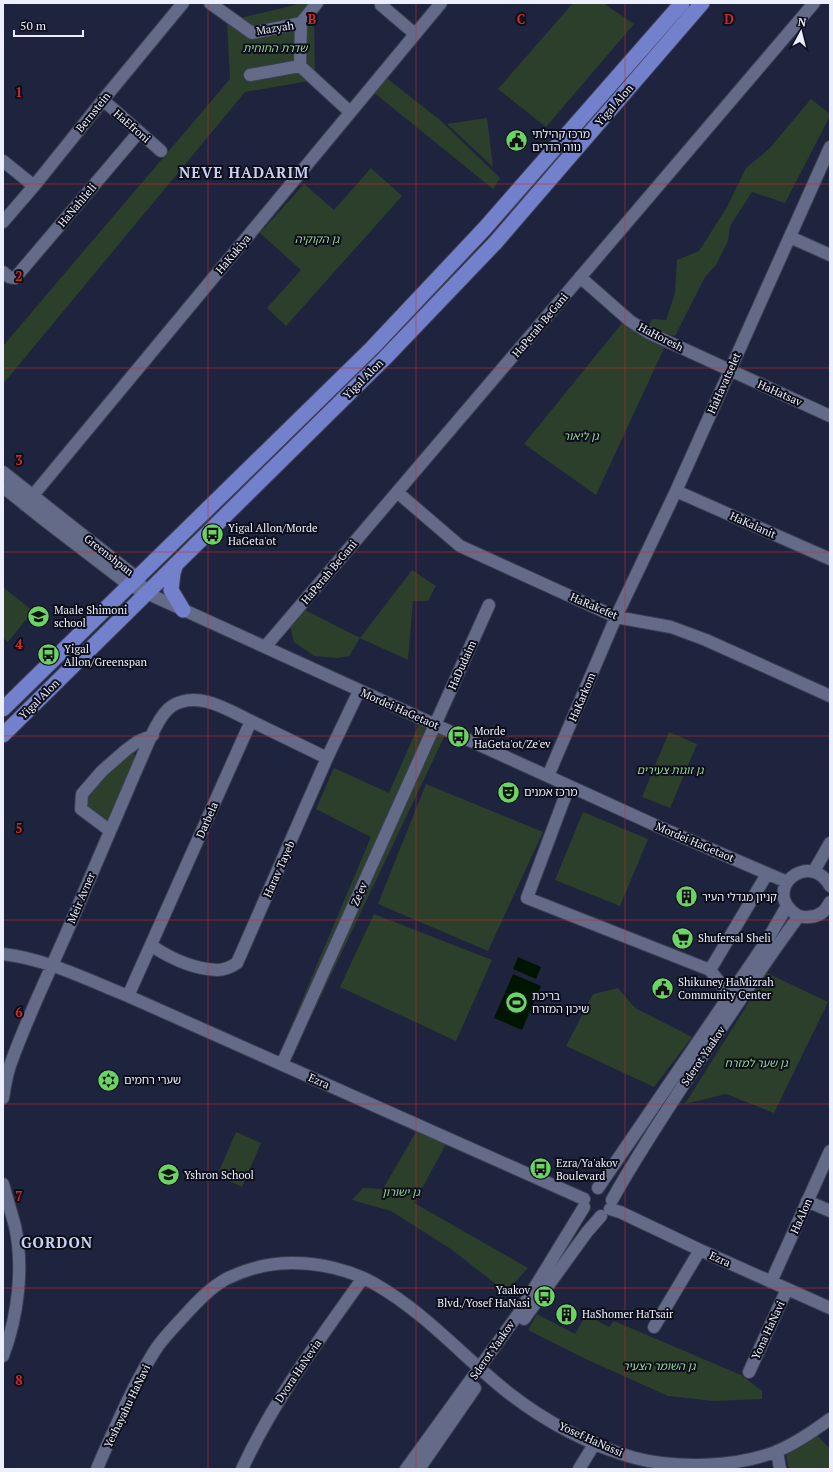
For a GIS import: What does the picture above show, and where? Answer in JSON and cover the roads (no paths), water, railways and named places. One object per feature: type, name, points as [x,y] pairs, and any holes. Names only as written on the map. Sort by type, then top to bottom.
[{"type":"main road","name":"Yigal Alon","points":[[3,709],[372,348],[485,228],[682,3]]},
{"type":"main road","name":"Yigal Alon","points":[[3,735],[384,358],[496,242],[702,3]]},
{"type":"main road","points":[[176,564],[171,590],[183,610]]},
{"type":"street","name":"Bernstein","points":[[3,222],[184,3]]},
{"type":"street","name":"Mazyah","points":[[210,3],[252,32],[301,24]]},
{"type":"street","points":[[317,3],[301,24],[300,66],[350,112]]},
{"type":"street","points":[[381,3],[381,5],[414,34]]},
{"type":"street","name":"HaKukiya","points":[[28,500],[440,3]]},
{"type":"street","name":"HaPerah BeGani","points":[[265,647],[814,3]]},
{"type":"street","points":[[250,75],[300,66]]},
{"type":"street","name":"HaEfroni","points":[[103,100],[161,151]]},
{"type":"street","name":"HaNahlieli","points":[[3,272],[9,277],[15,278],[139,132]]},
{"type":"street","name":"HaHavatselet","points":[[616,617],[676,491],[830,147]]},
{"type":"street","points":[[3,161],[34,186]]},
{"type":"street","points":[[790,237],[830,255]]},
{"type":"street","name":"HaHoresh","points":[[580,278],[630,321],[649,333],[730,371]]},
{"type":"street","name":"HaHatsav","points":[[730,371],[830,416]]},
{"type":"street","name":"Greenshpan","points":[[3,472],[28,500]]},
{"type":"street","name":"Greenshpan","points":[[3,487],[28,500],[133,581],[146,593]]},
{"type":"street","name":"HaKalanit","points":[[676,491],[830,559]]},
{"type":"street","name":"HaRakefet","points":[[398,492],[460,546],[616,617],[671,627],[706,640],[830,696]]},
{"type":"street","name":"Mordei HaGetaot","points":[[146,593],[657,826],[787,882]]},
{"type":"street","name":"HaDudaim","points":[[435,725],[489,605]]},
{"type":"street","name":"HaKarkom","points":[[548,776],[616,617]]},
{"type":"street","name":"Harav Tayeb","points":[[152,946],[164,954],[201,968],[218,970],[229,968],[237,963],[327,758],[359,690]]},
{"type":"street","name":"Meir Avner","points":[[3,1098],[6,1078],[11,1061],[40,991],[152,734],[159,722],[170,707],[178,702],[187,700],[208,701],[251,721]]},
{"type":"street","points":[[251,721],[327,758]]},
{"type":"street","name":"Darbela","points":[[128,996],[152,946],[251,721]]},
{"type":"street","name":"Ze'ev","points":[[282,1064],[435,725]]},
{"type":"street","name":"Meir Avner","points":[[110,830],[81,809],[82,794],[115,759],[137,742],[152,734]]},
{"type":"street","points":[[570,786],[527,898],[710,970],[730,996]]},
{"type":"street","points":[[814,871],[830,843]]},
{"type":"street","points":[[829,879],[814,871],[806,870],[799,872],[792,876],[787,882],[784,894],[787,906],[792,912],[807,918],[814,917],[821,913],[827,908],[830,902]]},
{"type":"street","points":[[710,970],[767,874]]},
{"type":"street","name":"Sderot Yaakov","points":[[598,1188],[730,996],[766,942],[787,906]]},
{"type":"street","name":"Sderot Yaakov","points":[[406,1469],[483,1371],[587,1232],[608,1208],[624,1177],[681,1088],[777,945],[799,916]]},
{"type":"street","name":"Ezra","points":[[3,954],[28,958],[52,966],[128,996],[282,1064],[584,1203]]},
{"type":"street","name":"HaAlon","points":[[771,1282],[830,1151]]},
{"type":"street","points":[[3,1184],[15,1227],[19,1266],[16,1304],[11,1334],[3,1356]]},
{"type":"street","points":[[598,1188],[607,1192],[608,1208],[593,1216],[589,1214],[584,1203],[588,1192],[598,1188]]},
{"type":"street","points":[[807,1201],[830,1211]]},
{"type":"street","name":"Sderot Yaakov","points":[[419,1469],[483,1371],[584,1203]]},
{"type":"street","name":"Ezra","points":[[608,1208],[620,1212],[700,1250],[830,1308]]},
{"type":"street","points":[[654,1328],[700,1250]]},
{"type":"street","name":"Yeshayahu HaNavi","points":[[97,1469],[140,1374],[158,1345],[199,1299],[225,1280],[254,1268],[280,1263],[308,1263],[335,1268],[363,1278],[374,1283],[416,1312],[483,1371]]},
{"type":"street","name":"Dvora HaNevia","points":[[242,1469],[268,1417],[286,1388],[363,1278]]},
{"type":"street","name":"Yona HaNavi","points":[[749,1372],[787,1289]]},
{"type":"street","name":"Yosef HaNassi","points":[[483,1371],[531,1410],[558,1426],[595,1444],[634,1457],[678,1464],[734,1463],[746,1461],[777,1451],[830,1419]]},
{"type":"street","points":[[579,1469],[595,1444]]},
{"type":"street","points":[[777,1451],[780,1469]]},
{"type":"place","name":"מרכז קהילתי נווה הדרים","points":[[516,140]]},
{"type":"place","name":"Yigal Allon/Morde HaGeta'ot","points":[[213,534]]},
{"type":"place","name":"Maale Shimoni school","points":[[38,616]]},
{"type":"place","name":"Yigal Allon/Greenspan","points":[[49,655]]},
{"type":"place","name":"Morde HaGeta'ot/Ze'ev","points":[[458,737]]},
{"type":"place","name":"מרכז אמנים","points":[[509,792]]},
{"type":"place","name":"קניון מגדלי העיר","points":[[687,897]]},
{"type":"place","name":"Shufersal Sheli","points":[[683,938]]},
{"type":"place","name":"Shikuney HaMizrah Community Center","points":[[662,988]]},
{"type":"place","name":"בריכת שיכון המזרח","points":[[517,1002]]},
{"type":"place","name":"שערי רחמים","points":[[109,1080]]},
{"type":"place","name":"Ezra/Ya'akov Boulevard","points":[[540,1169]]},
{"type":"place","name":"Yshron School","points":[[168,1175]]},
{"type":"place","name":"Yaakov Blvd./Yosef HaNasi","points":[[545,1296]]},
{"type":"place","name":"HaShomer HaTsair","points":[[567,1314]]},
{"type":"district","name":"NEVE HADARIM","points":[[244,172]]},
{"type":"district","name":"GORDON","points":[[57,1242]]},
{"type":"park label","name":"שדרת החוחית","points":[[275,48]]},
{"type":"park label","name":"גן הקוקיה","points":[[317,239]]},
{"type":"park label","name":"גן ליאור","points":[[581,436]]},
{"type":"park label","name":"גן זוגות צעירים","points":[[670,770]]},
{"type":"park label","name":"גן שער למזרח","points":[[756,1063]]},
{"type":"park label","name":"גן ישורון","points":[[401,1192]]},
{"type":"park label","name":"גן השומר הצעיר","points":[[659,1366]]}]
